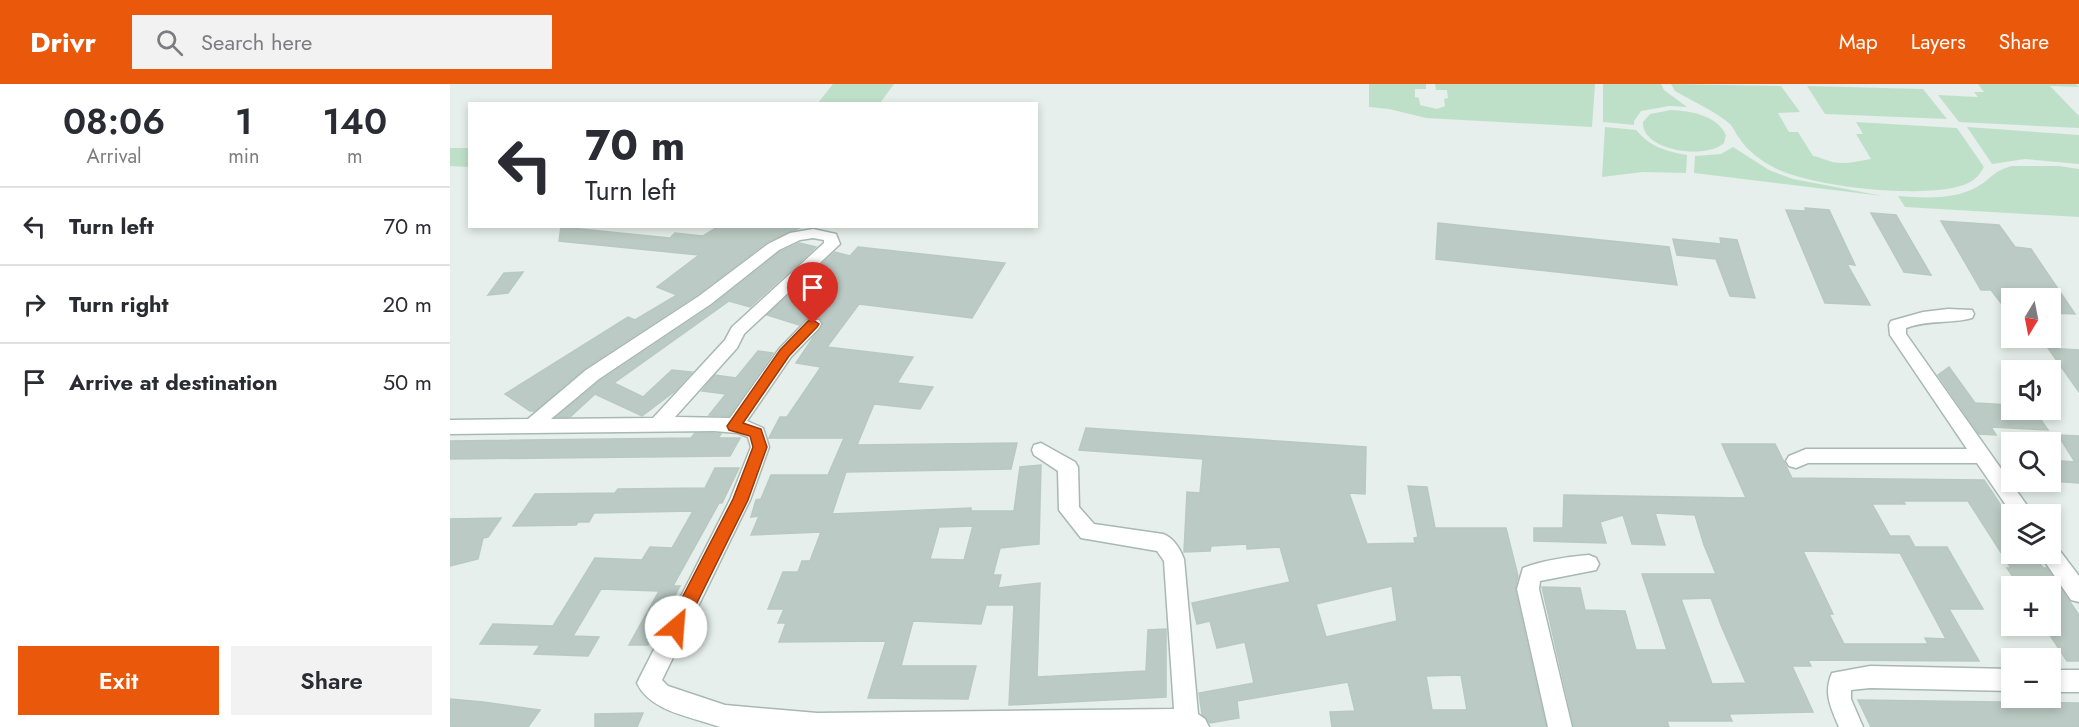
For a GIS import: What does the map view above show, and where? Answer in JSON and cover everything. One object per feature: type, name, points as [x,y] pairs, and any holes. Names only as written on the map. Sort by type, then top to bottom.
[{"type":"street","points":[[531,427],[549,408],[605,366],[706,299],[780,243],[795,236],[810,234],[824,234],[831,237],[832,244],[738,331],[730,344],[657,425]]},
{"type":"street","points":[[1966,314],[1941,313],[1909,320],[1897,325],[1898,335],[2016,504]]},
{"type":"street","points":[[734,426],[785,353],[813,324]]},
{"type":"street","points":[[450,428],[734,426],[756,433],[760,447],[740,500],[649,683],[661,694],[725,717],[817,725],[1192,724],[1174,559],[1163,543],[1088,532],[1069,510],[1068,467],[1041,450]]},
{"type":"street","points":[[1796,461],[1806,456],[1982,456]]},
{"type":"street","points":[[1560,727],[1528,589],[1530,574],[1553,568],[1589,564]]},
{"type":"street","points":[[2058,564],[2079,593]]},
{"type":"street","points":[[1851,727],[1839,699],[1839,681],[1870,677],[2001,680]]},
{"type":"street","points":[[2061,681],[2079,681]]},
{"type":"green space","points":[[833,84],[894,84],[881,102],[819,102]]},
{"type":"green space","points":[[1369,84],[1426,84],[1426,89],[1415,89],[1415,97],[1419,98],[1420,105],[1437,109],[1445,106],[1444,99],[1448,98],[1447,90],[1436,90],[1435,84],[1595,84],[1592,127],[1426,118],[1389,109],[1369,107]]},
{"type":"green space","points":[[1603,84],[1661,84],[1664,90],[1687,107],[1669,106],[1641,111],[1634,125],[1603,122]]},
{"type":"green space","points":[[1671,84],[1781,86],[1800,112],[1778,113],[1789,132],[1798,132],[1813,156],[1832,162],[1847,163],[1871,159],[1856,134],[1863,134],[1856,122],[1957,128],[1984,167],[1972,181],[1955,187],[1932,190],[1874,190],[1792,175],[1765,163],[1747,148],[1730,124],[1675,91]]},
{"type":"green space","points":[[1978,84],[2076,84],[2079,87],[2050,86],[2079,116],[2079,128],[1959,122],[1938,95],[1978,97],[1974,92],[1984,92]]},
{"type":"green space","points":[[1807,86],[1923,89],[1947,119],[1825,114]]},
{"type":"green space","points":[[1671,110],[1702,115],[1716,123],[1726,135],[1724,143],[1703,151],[1690,151],[1676,150],[1652,140],[1645,132],[1643,122],[1650,114]]},
{"type":"green space","points":[[1605,127],[1636,130],[1641,136],[1659,147],[1687,155],[1686,173],[1643,172],[1602,177]]},
{"type":"green space","points":[[1967,127],[2079,135],[2079,164],[2025,159],[1992,164]]},
{"type":"green space","points":[[1733,147],[1769,170],[1793,179],[1883,196],[1694,173],[1695,156],[1721,154]]},
{"type":"green space","points":[[450,148],[468,148],[468,167],[450,166]]},
{"type":"green space","points":[[2012,166],[2059,166],[2079,169],[2079,217],[1905,207],[1898,196],[1928,197],[1958,194],[1977,187],[1997,172]]},
{"type":"building","points":[[1805,208],[1829,210],[1855,265],[1847,264],[1870,305],[1825,303],[1786,210],[1806,211]]},
{"type":"building","points":[[1871,213],[1896,215],[1931,275],[1904,272]]},
{"type":"building","points":[[1941,221],[1999,225],[2015,247],[2031,249],[2057,288],[2001,288],[2001,303],[1991,290],[1981,290]]},
{"type":"building","points":[[1438,223],[1669,247],[1677,285],[1436,259]]},
{"type":"building","points":[[561,228],[670,238],[675,233],[703,236],[716,228],[799,228],[767,242],[698,294],[585,368],[534,411],[530,411],[505,394],[628,317],[635,320],[677,295],[657,287],[699,255],[559,241]]},
{"type":"building","points":[[1720,238],[1737,240],[1755,298],[1730,296],[1716,259],[1677,255],[1673,239],[1721,244]]},
{"type":"building","points":[[799,243],[816,247],[750,307],[729,301],[614,383],[643,397],[672,370],[692,372],[675,391],[642,416],[595,394],[570,417],[557,417],[600,381],[712,306],[780,252]]},
{"type":"building","points":[[858,247],[1005,263],[972,318],[859,304],[827,347],[913,357],[897,383],[933,387],[920,409],[874,404],[857,445],[1017,443],[1011,469],[846,472],[832,514],[971,508],[971,511],[1014,511],[1020,467],[1041,465],[1039,544],[1000,548],[993,575],[1001,575],[998,588],[1040,583],[1037,677],[1146,671],[1148,630],[1166,629],[1166,697],[1009,705],[1014,605],[986,605],[981,624],[913,621],[901,666],[976,666],[968,699],[868,698],[886,641],[779,642],[786,623],[778,623],[784,609],[768,609],[783,572],[798,572],[802,561],[810,561],[821,532],[751,535],[759,516],[751,517],[756,500],[761,499],[771,475],[828,475],[844,438],[769,438],[780,417],[787,417],[821,367],[796,363],[823,323],[819,318],[807,318],[799,325],[767,315],[835,252],[850,256]],"holes":[[[973,526],[964,560],[930,559],[939,527]]]},
{"type":"building","points":[[523,272],[508,293],[488,295],[504,273]]},
{"type":"building","points":[[2061,293],[2075,314],[2061,313]]},
{"type":"building","points":[[2048,348],[2079,350],[2079,392],[2061,366],[2061,360],[2056,360]]},
{"type":"building","points":[[758,351],[773,353],[729,416],[709,415],[726,394],[702,391],[715,375],[736,378]]},
{"type":"building","points":[[1949,367],[1975,403],[2001,404],[2001,420],[2041,420],[2048,430],[1991,427],[1996,435],[1979,434],[1938,375]]},
{"type":"building","points":[[1086,428],[1366,447],[1365,494],[1349,493],[1367,544],[1415,543],[1414,538],[1418,537],[1408,486],[1427,487],[1435,528],[1506,528],[1518,576],[1515,590],[1546,727],[1332,727],[1330,712],[1355,711],[1348,682],[1237,701],[1239,718],[1210,723],[1202,714],[1199,693],[1254,683],[1245,642],[1217,648],[1210,621],[1197,624],[1192,603],[1290,582],[1280,547],[1247,549],[1247,544],[1211,546],[1210,551],[1184,552],[1187,492],[1200,493],[1203,459],[1079,450]],"holes":[[[1392,586],[1397,621],[1326,637],[1316,604]],[[1461,675],[1467,710],[1432,710],[1426,676]]]},
{"type":"building","points":[[695,433],[721,434],[718,438],[740,438],[730,456],[450,459],[450,441],[691,438]]},
{"type":"building","points":[[2061,435],[2079,436],[2079,483],[2061,482],[2061,461],[2075,462],[2061,440]]},
{"type":"building","points":[[1722,444],[1775,444],[1792,478],[1984,480],[2001,506],[2001,552],[1968,501],[1903,501],[1905,504],[1872,504],[1890,536],[1909,536],[1915,547],[1947,547],[1983,609],[1949,609],[1979,661],[1808,660],[1811,666],[1792,666],[1813,712],[1729,714],[1732,721],[1667,721],[1669,727],[1574,727],[1542,587],[1580,588],[1585,610],[1625,611],[1636,650],[1667,650],[1642,574],[1716,574],[1695,515],[1655,513],[1665,545],[1632,544],[1623,515],[1600,522],[1606,543],[1534,541],[1534,528],[1563,528],[1564,495],[1746,498]],"holes":[[[1803,551],[1900,553],[1946,639],[1925,638],[1928,644],[1844,644],[1829,614],[1833,614]],[[1711,598],[1746,683],[1712,684],[1681,599]]]},
{"type":"building","points":[[715,468],[739,468],[722,503],[719,503],[673,586],[680,586],[648,645],[629,645],[659,591],[601,589],[573,636],[599,637],[588,656],[534,654],[540,645],[480,644],[493,624],[553,626],[595,558],[642,560],[650,547],[672,548],[693,511],[594,513],[589,522],[578,522],[576,525],[513,526],[535,494],[615,493],[618,489],[705,488]]},
{"type":"building","points":[[501,518],[488,537],[483,538],[478,559],[450,566],[450,519]]},
{"type":"building","points":[[2008,564],[2040,564],[2043,568],[2047,568],[2052,576],[2012,576],[2007,568],[2011,568]]},
{"type":"building","points":[[2061,589],[2079,615],[2079,661],[2067,661],[2061,648],[2058,648],[2051,636],[2061,636]]},
{"type":"building","points":[[450,699],[540,710],[528,727],[450,727]]},
{"type":"building","points":[[1858,700],[2001,702],[2001,708],[2061,708],[2061,703],[2079,703],[2079,727],[1871,727]]},
{"type":"building","points":[[643,713],[637,727],[595,727],[595,714]]},
{"type":"route","points":[[676,627],[740,500],[760,447],[756,433],[741,426],[734,426],[785,353],[813,324]]}]
